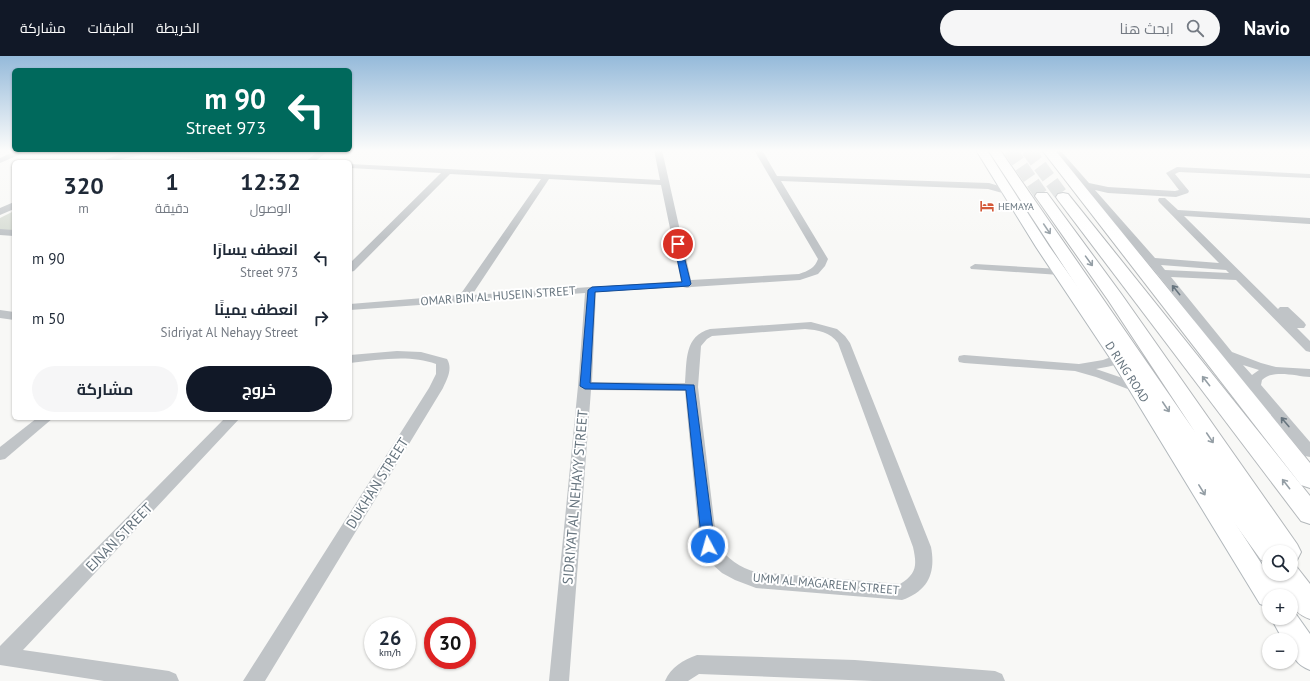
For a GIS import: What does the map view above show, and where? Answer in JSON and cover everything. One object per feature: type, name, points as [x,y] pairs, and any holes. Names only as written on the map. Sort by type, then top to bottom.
[{"type":"main road","points":[[1001,179],[1002,184],[1085,286],[1205,465],[1265,545]]},
{"type":"main road","points":[[1060,179],[1071,192],[1096,203]]},
{"type":"main road","points":[[1074,179],[1123,236],[1165,299],[1310,479]]},
{"type":"main road","points":[[1042,196],[1116,299],[1283,545]]},
{"type":"main road","points":[[1063,196],[1310,514]]},
{"type":"main road","points":[[1165,299],[1194,313]]},
{"type":"main road","points":[[1298,566],[1310,584]]},
{"type":"main road","points":[[1291,581],[1310,606]]},
{"type":"street","points":[[352,267],[441,179]]},
{"type":"street","points":[[464,298],[545,179]]},
{"type":"street","points":[[589,179],[664,183]]},
{"type":"street","points":[[663,179],[687,284]]},
{"type":"street","name":"OMAR BIN AL HUSEIN STREET","points":[[352,307],[464,298],[800,277],[811,274],[822,265],[823,259],[777,179]]},
{"type":"street","points":[[820,179],[1002,184]]},
{"type":"street","name":"D RING ROAD","points":[[999,179],[1119,358],[1265,589]]},
{"type":"street","points":[[1081,179],[1096,203]]},
{"type":"street","points":[[1096,203],[1098,191],[1108,190],[1180,193],[1185,191],[1175,179]]},
{"type":"street","points":[[1086,185],[1108,190]]},
{"type":"street","points":[[1162,200],[1310,348]]},
{"type":"street","points":[[0,212],[12,206]]},
{"type":"street","points":[[1175,213],[1310,221]]},
{"type":"street","points":[[0,232],[12,233]]},
{"type":"street","points":[[1123,236],[1152,261],[1226,353],[1310,452]]},
{"type":"street","points":[[1204,242],[1216,244],[1305,325]]},
{"type":"street","points":[[1152,261],[1228,267]]},
{"type":"street","points":[[975,267],[1060,272],[1085,286]]},
{"type":"street","points":[[1162,273],[1239,278]]},
{"type":"street","name":"SIDRIYAT AL NEHAYY STREET","points":[[559,681],[592,290]]},
{"type":"street","points":[[1286,324],[1305,325]]},
{"type":"street","name":"UMM AL MAGAREEN STREET","points":[[805,325],[825,328],[841,337],[922,547],[926,561],[923,574],[915,585],[902,592],[756,580],[740,575],[727,568],[716,558],[708,546],[691,387],[695,345],[703,336],[710,333],[805,325]]},
{"type":"street","points":[[1226,353],[1251,364],[1280,371],[1310,374]]},
{"type":"street","name":"DUKHAN STREET","points":[[253,681],[428,401],[442,374],[442,362],[433,357],[412,355],[352,359]]},
{"type":"street","points":[[1076,367],[1106,363],[1119,358]]},
{"type":"street","points":[[964,359],[1076,367],[1101,374],[1138,388]]},
{"type":"street","points":[[1254,386],[1256,376],[1262,373],[1280,371]]},
{"type":"street","points":[[585,386],[691,387]]},
{"type":"street","points":[[0,455],[44,420]]},
{"type":"street","name":"EJNAN STREET","points":[[2,656],[231,420]]},
{"type":"street","points":[[1228,496],[1230,506],[1238,524],[1262,562]]},
{"type":"street","points":[[1298,617],[1310,635]]},
{"type":"street","points":[[1289,625],[1310,657]]},
{"type":"street","points":[[2,656],[169,681]]},
{"type":"street","points":[[675,681],[684,671],[698,664],[857,676],[995,681]]},
{"type":"shaded area","points":[[12,212],[12,231],[0,230],[0,218]]},
{"type":"tunnel","points":[[1030,179],[1042,196]]},
{"type":"tunnel","points":[[1050,179],[1063,197]]},
{"type":"place","name":"HEMAYA","points":[[987,206]]},
{"type":"route","points":[[678,244],[687,284],[592,290],[585,386],[691,387],[708,546]]}]
